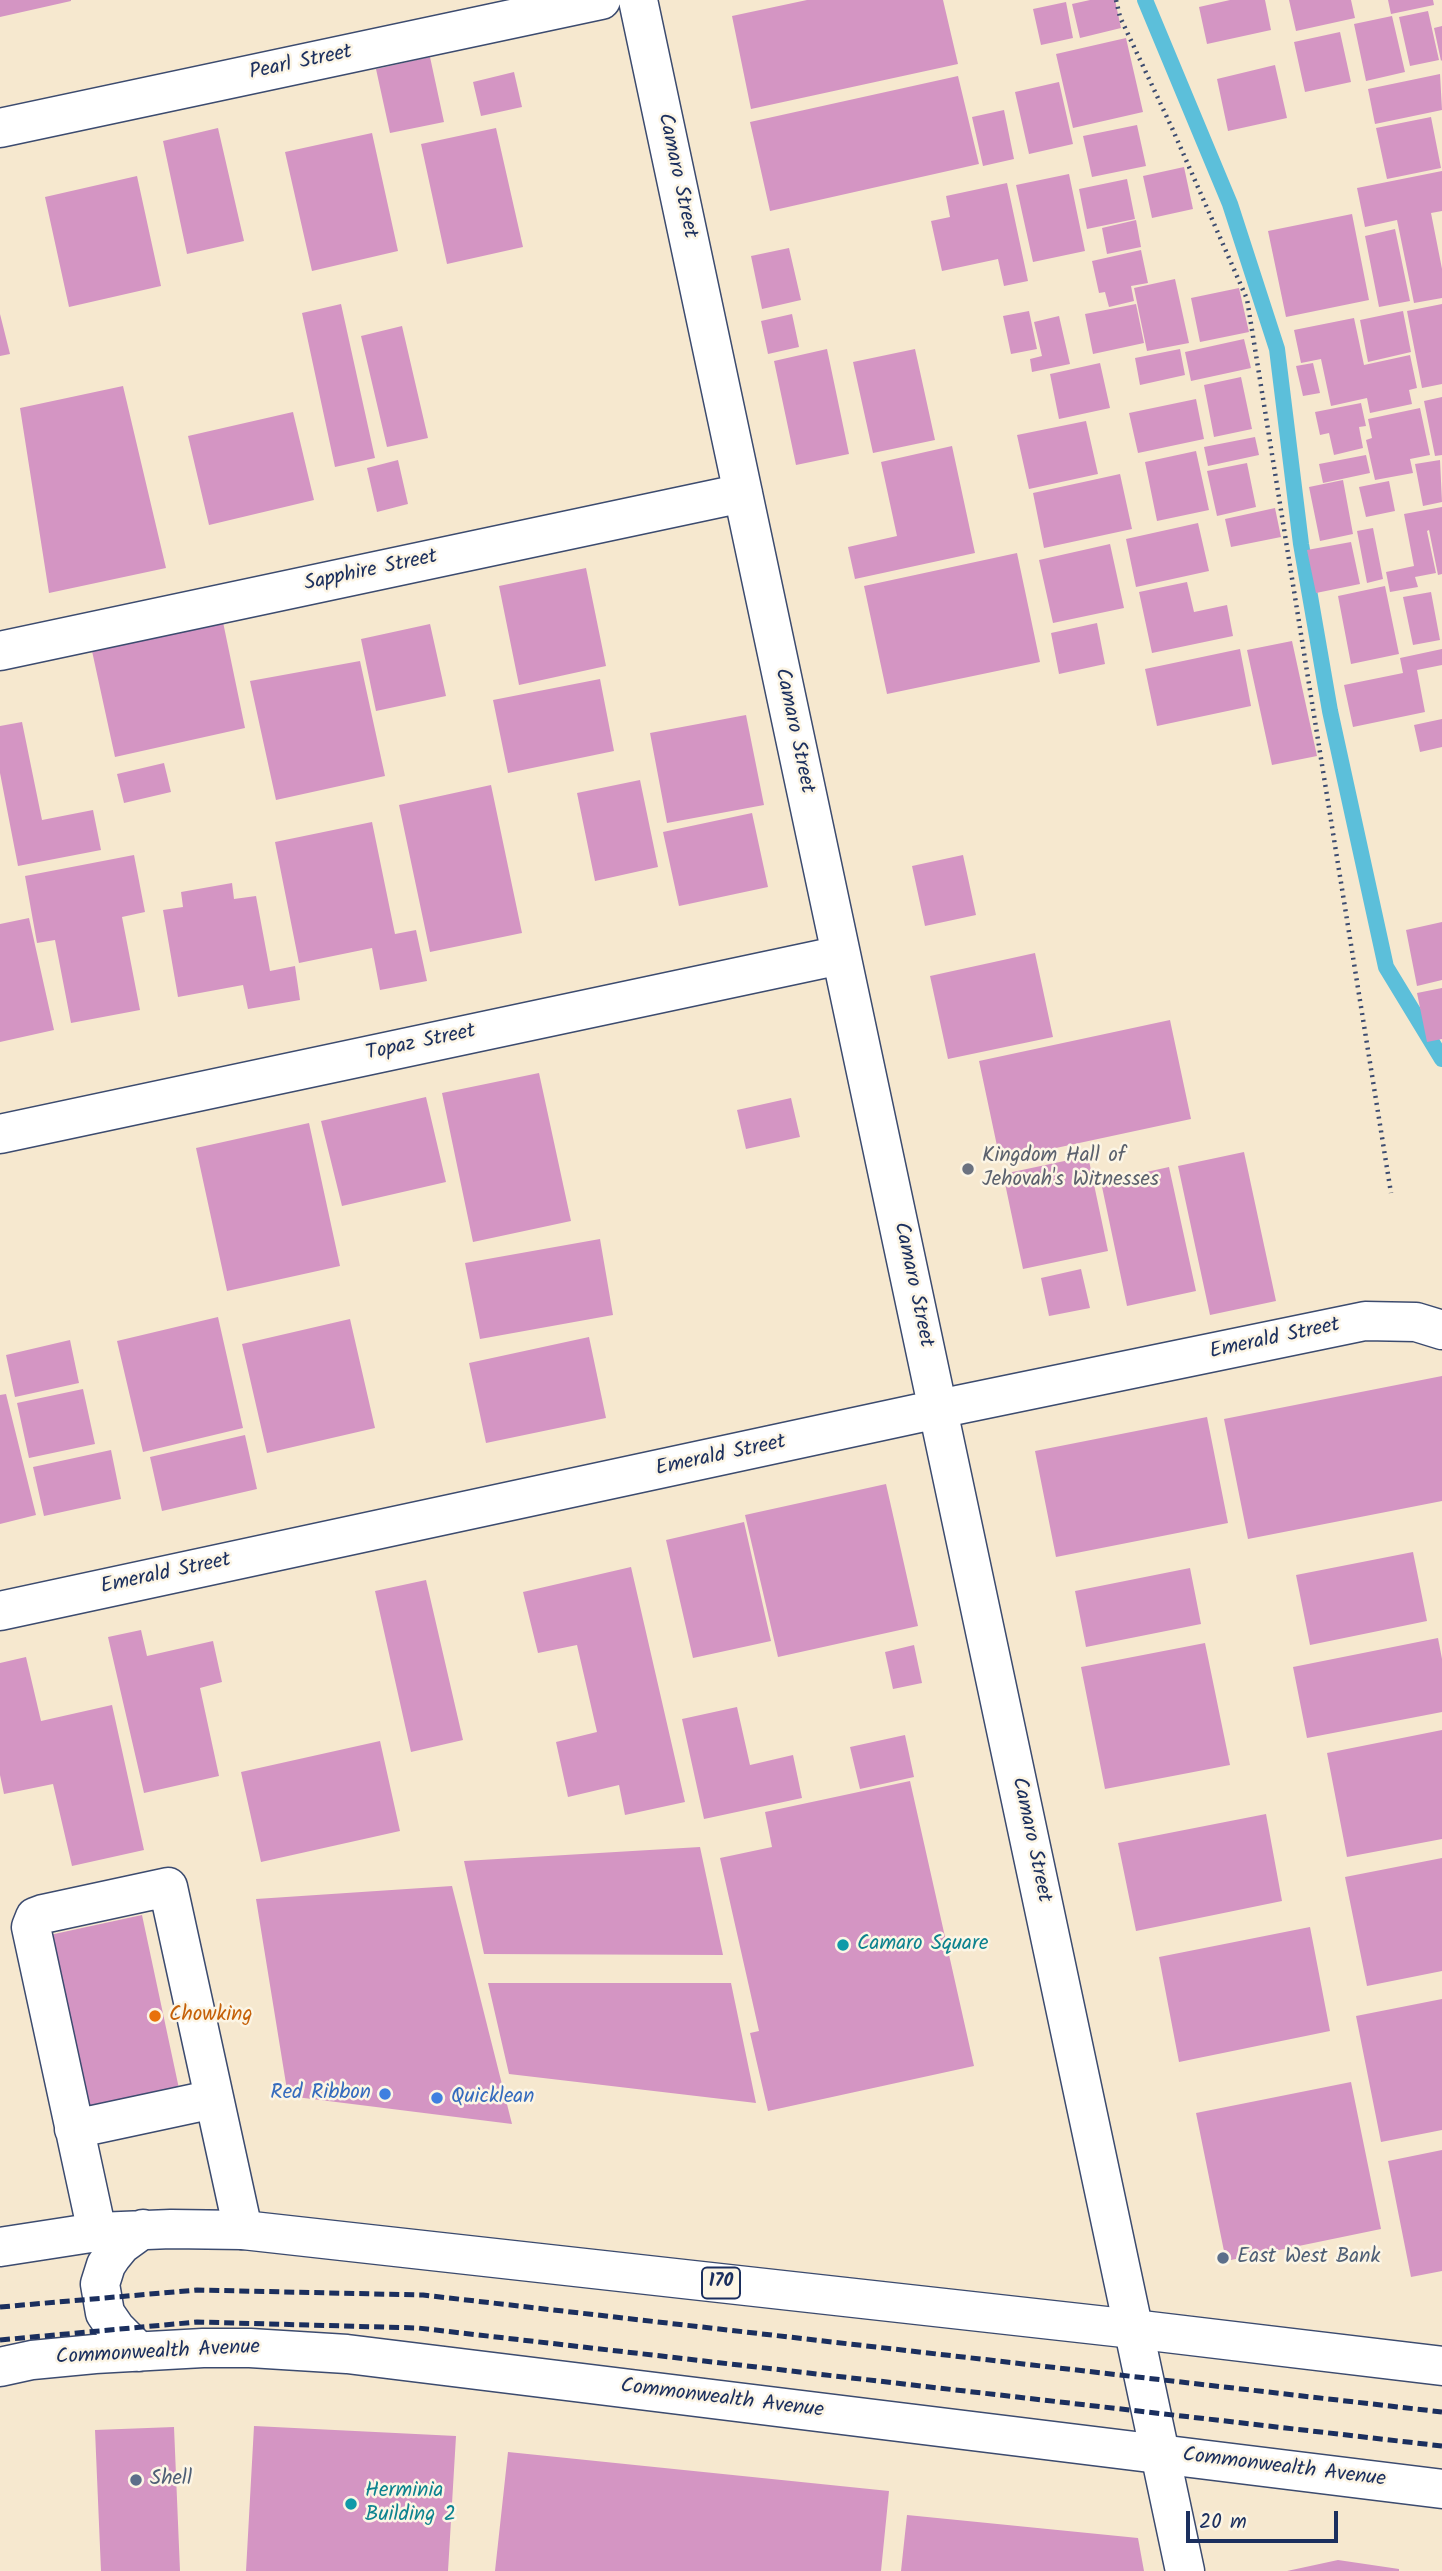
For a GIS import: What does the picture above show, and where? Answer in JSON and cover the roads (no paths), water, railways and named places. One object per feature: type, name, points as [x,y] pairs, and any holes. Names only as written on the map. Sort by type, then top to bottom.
[{"type":"street","name":"Pearl Street","points":[[0,128],[601,0]]},
{"type":"street","name":"Camaro Street","points":[[638,0],[1185,2571]]},
{"type":"street","name":"Sapphire Street","points":[[0,651],[743,493]]},
{"type":"street","name":"Topaz Street","points":[[0,1134],[841,955]]},
{"type":"street","name":"Emerald Street","points":[[0,1611],[939,1409],[1366,1321],[1416,1322],[1442,1330]]},
{"type":"street","points":[[97,2232],[31,1927],[36,1917],[43,1914],[168,1887],[243,2230]]},
{"type":"street","points":[[74,2129],[214,2099]]},
{"type":"street","name":"170","points":[[0,2247],[97,2232],[143,2229],[243,2230],[1133,2329],[1442,2367]]},
{"type":"street","points":[[139,2352],[116,2329],[105,2313],[100,2284],[106,2265],[121,2245],[143,2229]]},
{"type":"street","points":[[48,2240],[77,2258],[84,2267],[90,2291],[87,2320],[75,2337],[52,2358]]},
{"type":"street","name":"Commonwealth Avenue","points":[[0,2367],[52,2358],[139,2352],[250,2348],[347,2354],[1442,2489]]},
{"type":"waterway","points":[[1145,0],[1230,204],[1277,349],[1301,544],[1330,711],[1386,967],[1442,1059]]},
{"type":"railway","points":[[0,2307],[197,2290],[423,2295],[1442,2412]]},
{"type":"railway","points":[[0,2340],[197,2322],[418,2328],[1442,2446]]},
{"type":"place","name":"Kingdom Hall of Jehovah's Witnesses","points":[[968,1169]]},
{"type":"place","name":"Camaro Square","points":[[843,1945]]},
{"type":"place","name":"Chowking","points":[[155,2016]]},
{"type":"place","name":"Red Ribbon","points":[[385,2094]]},
{"type":"place","name":"Quicklean","points":[[437,2098]]},
{"type":"place","name":"East West Bank","points":[[1223,2258]]},
{"type":"place","name":"Shell","points":[[136,2480]]},
{"type":"place","name":"Herminia Building 2","points":[[351,2504]]}]
